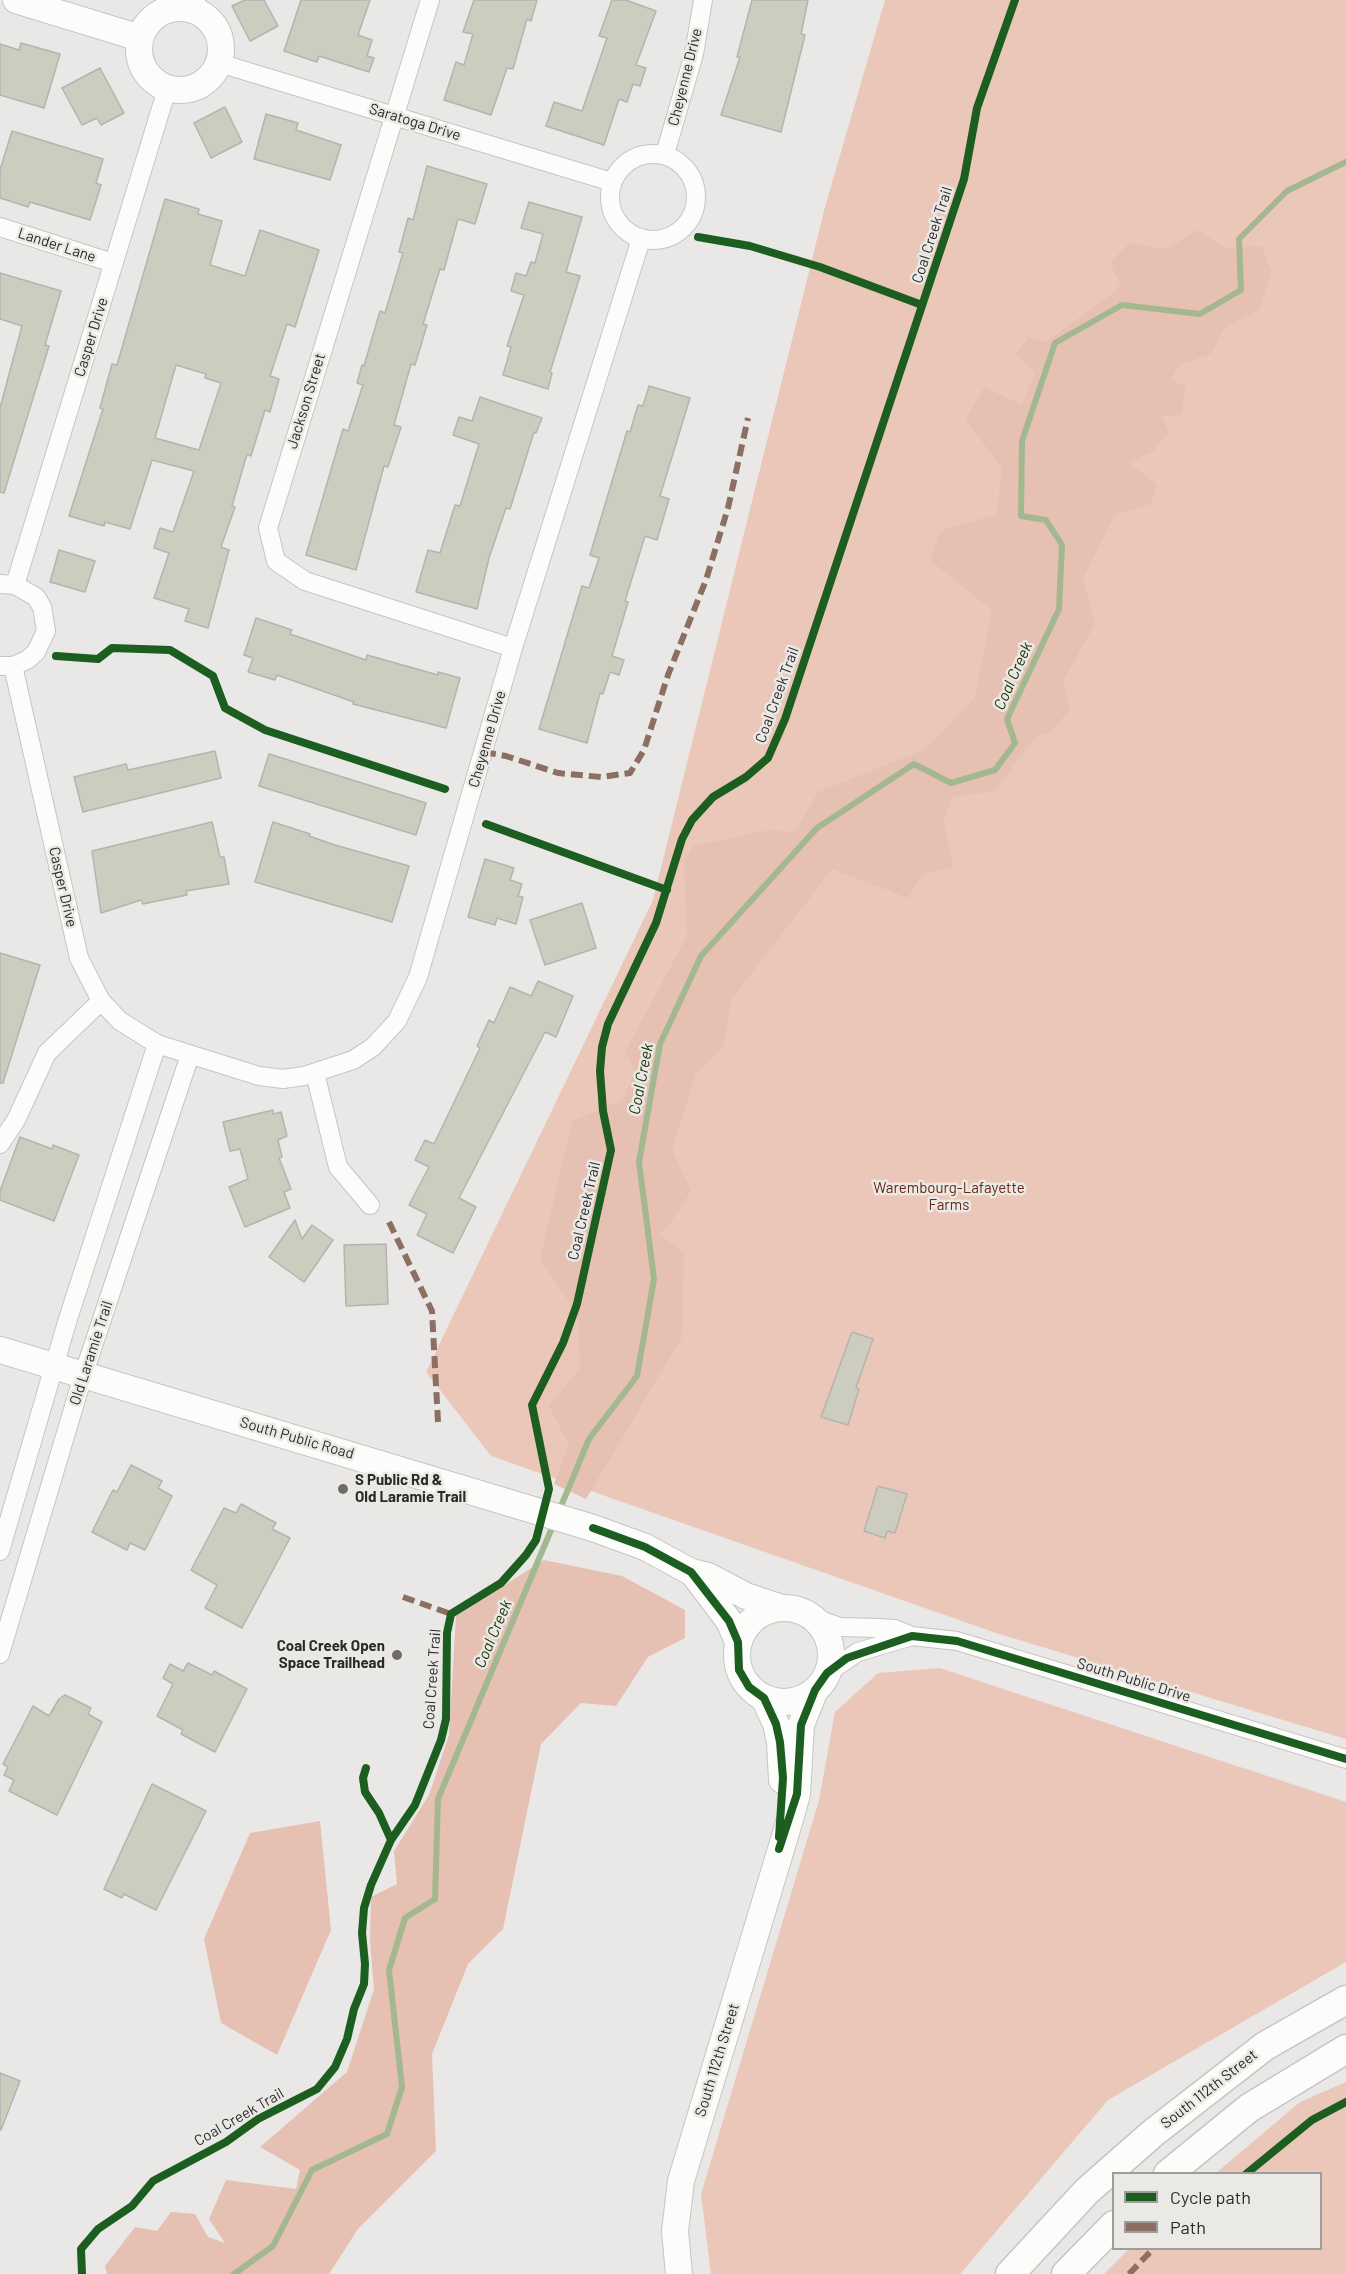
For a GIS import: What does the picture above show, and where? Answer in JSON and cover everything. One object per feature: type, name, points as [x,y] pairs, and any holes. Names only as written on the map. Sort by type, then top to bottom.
[{"type":"main road","name":"South 112th Street","points":[[1010,2274],[1087,2191],[1153,2133],[1265,2046],[1346,2000]]},
{"type":"main road","points":[[1170,2172],[1249,2108],[1346,2049]]},
{"type":"main road","points":[[1066,2274],[1112,2226]]},
{"type":"street","points":[[16,0],[140,38]]},
{"type":"street","name":"Jackson Street","points":[[430,0],[268,528],[276,561],[305,581],[513,648]]},
{"type":"street","name":"Cheyenne Drive","points":[[665,154],[694,54],[703,0]]},
{"type":"street","points":[[195,5],[217,31],[221,52],[219,63],[204,83],[192,89],[167,89],[155,83],[140,62],[140,38],[147,24],[156,15],[195,5]]},
{"type":"street","name":"Saratoga Drive","points":[[219,63],[612,182]]},
{"type":"street","name":"Casper Drive","points":[[8,584],[113,263],[167,89]]},
{"type":"street","points":[[652,153],[665,154],[686,167],[693,178],[697,190],[693,214],[682,229],[666,238],[641,239],[630,234],[614,216],[610,199],[612,182],[619,170],[634,158],[652,153]]},
{"type":"street","name":"Lander Lane","points":[[0,227],[113,263]]},
{"type":"street","name":"Cheyenne Drive","points":[[190,1055],[259,1076],[283,1078],[315,1073],[353,1060],[373,1047],[397,1021],[418,977],[513,648],[641,239]]},
{"type":"street","points":[[6,666],[27,660],[36,652],[46,631],[42,607],[36,597],[8,584]]},
{"type":"street","name":"Casper Drive","points":[[6,666],[79,958],[101,1001],[120,1021],[157,1044],[190,1055]]},
{"type":"street","points":[[0,1144],[16,1120],[46,1053],[101,1001]]},
{"type":"street","name":"Old Laramie Trail","points":[[0,1551],[53,1367],[157,1044]]},
{"type":"street","name":"Old Laramie Trail","points":[[0,1654],[83,1376],[190,1055]]},
{"type":"street","points":[[315,1073],[338,1167],[370,1205]]},
{"type":"street","name":"South Public Road","points":[[0,1350],[593,1528],[645,1547],[692,1572],[708,1576],[746,1596],[779,1607]]},
{"type":"street","name":"South Public Road","points":[[692,1572],[729,1621],[738,1642]]},
{"type":"street","points":[[779,1607],[798,1609],[829,1625],[895,1629],[912,1636],[893,1644],[858,1652],[797,1700],[787,1702],[764,1698],[743,1679],[737,1660],[738,1642],[747,1625],[761,1612],[779,1607]]},
{"type":"street","points":[[814,1618],[830,1642],[831,1663],[821,1682]]},
{"type":"street","name":"South Public Drive","points":[[912,1636],[957,1641],[1346,1759]]},
{"type":"street","name":"South 112th Street","points":[[679,2274],[675,2231],[681,2181],[797,1794],[801,1725],[821,1682]]},
{"type":"street","name":"South 112th Street","points":[[764,1698],[776,1724],[781,1750],[779,1850]]},
{"type":"green space","name":"Warembourg-Lafayette Farms","points":[[885,0],[1346,0],[1346,1739],[996,1633],[491,1456],[426,1372],[653,900],[825,207]]},
{"type":"green space","points":[[940,1668],[1346,1802],[1346,1962],[1108,2100],[960,2274],[711,2274],[701,2194],[819,1800],[835,1712],[878,1673]]},
{"type":"green space","points":[[1346,2082],[1346,2274],[1104,2274],[1128,2250],[1322,2250],[1322,2172],[1217,2172],[1300,2102]]},
{"type":"shaded area","points":[[1198,230],[1226,248],[1261,246],[1272,272],[1259,310],[1225,327],[1212,353],[1178,366],[1172,379],[1186,388],[1181,415],[1161,416],[1169,432],[1152,452],[1128,463],[1157,484],[1151,504],[1115,515],[1083,579],[1095,624],[1063,681],[1070,709],[1051,732],[1034,738],[995,791],[953,797],[943,821],[954,867],[922,875],[908,898],[832,869],[731,1000],[724,1045],[695,1076],[672,1150],[691,1191],[669,1225],[658,1234],[684,1252],[682,1337],[586,1499],[554,1484],[569,1445],[549,1406],[580,1368],[578,1315],[540,1259],[572,1121],[623,1100],[635,1070],[625,1052],[687,936],[684,862],[693,846],[769,830],[795,832],[818,792],[926,749],[975,697],[992,610],[930,560],[940,531],[997,514],[1002,468],[966,420],[984,387],[1022,405],[1035,373],[1016,354],[1028,338],[1046,342],[1121,287],[1110,262],[1130,243],[1166,249]]},
{"type":"shaded area","points":[[544,1560],[622,1576],[685,1610],[685,1638],[648,1657],[616,1706],[581,1703],[541,1744],[503,1929],[468,1964],[432,2054],[436,2151],[358,2229],[329,2274],[107,2274],[105,2266],[135,2227],[157,2231],[171,2212],[195,2214],[208,2237],[225,2243],[209,2219],[226,2180],[296,2189],[300,2170],[260,2147],[347,2072],[374,1989],[370,1942],[371,1897],[397,1884],[394,1851],[429,1795],[449,1735],[456,1616]]},
{"type":"shaded area","points":[[320,1821],[331,1930],[277,2055],[221,2023],[204,1939],[250,1833]]},
{"type":"building","points":[[245,0],[264,0],[278,26],[250,41],[232,6]]},
{"type":"building","points":[[301,0],[370,0],[358,35],[372,40],[367,56],[374,58],[369,72],[319,56],[317,62],[284,51]]},
{"type":"building","points":[[474,0],[537,0],[531,21],[527,19],[513,69],[507,68],[491,115],[444,100],[456,62],[464,65],[473,34],[463,32]]},
{"type":"building","points":[[612,0],[626,0],[656,11],[636,65],[646,68],[640,86],[633,84],[627,102],[619,99],[604,145],[546,126],[554,102],[582,111],[607,38],[599,36]]},
{"type":"building","points":[[752,0],[808,0],[801,34],[805,35],[781,132],[721,115],[740,57],[737,57]]},
{"type":"building","points":[[21,43],[60,54],[44,108],[0,95],[0,44],[19,50]]},
{"type":"building","points":[[100,68],[124,113],[101,125],[97,118],[82,125],[62,88]]},
{"type":"building","points":[[225,107],[242,142],[211,158],[194,123]]},
{"type":"building","points":[[266,114],[298,123],[296,130],[341,145],[330,180],[254,159]]},
{"type":"building","points":[[12,131],[103,159],[96,183],[101,185],[90,220],[30,202],[28,207],[0,198],[0,170]]},
{"type":"building","points":[[427,166],[487,184],[475,224],[458,219],[444,270],[440,269],[423,324],[427,325],[415,365],[411,364],[394,425],[401,427],[388,467],[384,466],[356,570],[306,555],[343,429],[348,431],[363,385],[357,383],[362,365],[364,366],[380,311],[385,313],[403,253],[399,252],[408,218],[413,220]]},
{"type":"building","points":[[165,199],[199,209],[198,214],[222,221],[210,265],[245,276],[260,230],[319,250],[295,327],[287,324],[270,376],[279,379],[270,412],[265,410],[251,456],[247,454],[232,506],[235,507],[221,547],[229,550],[208,628],[185,621],[189,609],[154,598],[169,553],[154,548],[160,528],[173,532],[194,471],[152,460],[130,529],[105,522],[104,526],[69,516],[103,409],[100,408],[112,364],[117,365]],"holes":[[[176,365],[206,374],[205,378],[221,383],[199,450],[155,438]]]},
{"type":"building","points":[[529,202],[582,217],[566,272],[580,276],[550,372],[552,373],[548,389],[503,375],[511,347],[507,346],[524,295],[511,291],[516,273],[526,276],[531,262],[535,263],[543,234],[521,228]]},
{"type":"building","points":[[0,273],[61,291],[45,345],[49,346],[4,493],[0,492],[0,408],[22,326],[0,319]]},
{"type":"building","points":[[649,386],[690,398],[660,496],[669,499],[657,540],[645,536],[625,601],[628,602],[612,656],[624,660],[619,675],[610,672],[603,694],[600,693],[587,743],[539,729],[582,586],[589,588],[599,558],[590,555],[627,431],[630,432],[638,405],[643,406]]},
{"type":"building","points":[[480,397],[542,418],[536,433],[534,432],[510,509],[506,508],[489,558],[477,609],[416,592],[428,550],[440,553],[455,505],[460,506],[479,444],[453,435],[459,417],[472,421]]},
{"type":"building","points":[[59,550],[95,561],[85,592],[50,582]]},
{"type":"building","points":[[256,618],[292,630],[290,634],[366,660],[367,655],[438,675],[438,672],[460,678],[446,728],[353,704],[354,702],[277,675],[275,680],[248,672],[253,658],[244,655]]},
{"type":"building","points":[[215,751],[221,778],[83,812],[74,777],[126,764],[128,770]]},
{"type":"building","points":[[269,754],[426,803],[416,835],[259,786]]},
{"type":"building","points":[[212,822],[220,857],[224,857],[229,884],[186,891],[187,895],[143,904],[141,900],[101,913],[92,851]]},
{"type":"building","points":[[273,822],[335,845],[409,866],[392,922],[255,882]]},
{"type":"building","points":[[485,859],[514,868],[510,880],[522,884],[518,896],[523,897],[516,924],[497,918],[495,925],[468,917]]},
{"type":"building","points":[[582,903],[596,948],[545,965],[530,920]]},
{"type":"building","points":[[0,953],[40,965],[3,1083],[0,1083]]},
{"type":"building","points":[[538,981],[573,996],[556,1037],[545,1032],[459,1198],[476,1207],[453,1253],[417,1235],[427,1214],[409,1205],[429,1167],[415,1160],[425,1140],[434,1144],[480,1048],[477,1046],[489,1020],[494,1023],[510,987],[531,996]]},
{"type":"building","points":[[273,1110],[273,1114],[281,1112],[287,1136],[278,1140],[282,1157],[279,1158],[291,1189],[284,1192],[290,1208],[245,1227],[229,1187],[248,1179],[240,1149],[230,1151],[223,1122]]},
{"type":"building","points":[[20,1137],[52,1149],[53,1145],[79,1155],[54,1221],[0,1200],[0,1191]]},
{"type":"building","points":[[295,1220],[302,1239],[312,1225],[333,1240],[304,1282],[269,1257]]},
{"type":"building","points":[[386,1244],[388,1304],[346,1306],[344,1245]]},
{"type":"building","points":[[852,1332],[873,1339],[856,1388],[859,1389],[848,1425],[821,1417]]},
{"type":"building","points":[[131,1465],[162,1481],[158,1488],[172,1496],[145,1550],[130,1543],[127,1550],[92,1532],[113,1490],[117,1492]]},
{"type":"building","points":[[878,1486],[907,1494],[895,1533],[887,1531],[885,1538],[864,1531]]},
{"type":"building","points":[[241,1504],[276,1523],[272,1529],[290,1538],[242,1628],[205,1608],[217,1585],[191,1570],[224,1508],[236,1513]]},
{"type":"building","points":[[188,1663],[212,1675],[214,1671],[247,1689],[215,1752],[181,1734],[183,1730],[157,1716],[173,1684],[163,1678],[170,1664],[183,1671]]},
{"type":"building","points":[[65,1695],[91,1708],[88,1714],[102,1722],[57,1815],[9,1791],[14,1780],[4,1775],[8,1767],[3,1764],[33,1706],[49,1716],[59,1699]]},
{"type":"building","points":[[152,1784],[206,1811],[156,1910],[124,1894],[122,1898],[104,1889]]},
{"type":"building","points":[[0,2073],[20,2081],[1,2130],[0,2129]]},
{"type":"waterway","name":"Coal Creek","points":[[559,1511],[589,1439],[637,1376],[654,1279],[639,1162],[660,1044],[701,956],[817,828],[914,764],[951,783],[995,770],[1015,743],[1007,719],[1059,609],[1062,545],[1046,520],[1021,516],[1022,441],[1055,343],[1122,305],[1200,314],[1241,290],[1239,239],[1287,191],[1346,162]]},
{"type":"waterway","name":"Coal Creek","points":[[234,2274],[273,2246],[312,2170],[387,2134],[402,2087],[389,1970],[405,1918],[435,1899],[438,1799],[554,1523]]},
{"type":"marked path","points":[[484,752],[506,756],[558,773],[601,777],[630,773],[644,750],[668,675],[706,580],[728,508],[748,418]]},
{"type":"marked path","points":[[389,1222],[432,1311],[438,1422]]},
{"type":"marked path","points":[[403,1597],[451,1614]]},
{"type":"marked path","points":[[1129,2274],[1152,2250]]},
{"type":"cycle path","name":"Coal Creek Trail","points":[[82,2274],[81,2249],[98,2229],[132,2206],[153,2181],[226,2142],[258,2119],[317,2089],[335,2067],[347,2039],[354,2009],[364,1984],[362,1933],[364,1908],[371,1885],[391,1840],[415,1805],[441,1740],[446,1719],[447,1633],[451,1614],[501,1583],[536,1540],[549,1489],[532,1405],[563,1343],[577,1304],[611,1150],[603,1111],[600,1071],[602,1047],[608,1024],[656,923],[682,839],[692,820],[713,797],[746,777],[768,758],[785,719],[964,179],[977,108],[1015,0]]},
{"type":"cycle path","points":[[698,237],[750,246],[820,267],[922,305]]},
{"type":"cycle path","points":[[56,656],[98,659],[112,648],[170,650],[213,676],[225,708],[265,730],[445,789]]},
{"type":"cycle path","points":[[486,824],[667,890]]},
{"type":"cycle path","points":[[593,1528],[645,1547],[691,1572],[729,1621],[738,1642],[739,1670],[749,1687],[764,1698],[776,1724],[783,1778],[779,1837]]},
{"type":"cycle path","points":[[779,1849],[797,1794],[801,1725],[815,1690],[827,1673],[847,1658],[912,1636],[957,1641],[1346,1759]]},
{"type":"cycle path","points":[[366,1768],[363,1778],[365,1792],[379,1813],[391,1840]]},
{"type":"cycle path","points":[[1248,2172],[1312,2120],[1346,2102]]},
{"type":"place","name":"S Public Rd & Old Laramie Trail","points":[[343,1489]]},
{"type":"place","name":"Coal Creek Open Space Trailhead","points":[[397,1655]]}]
